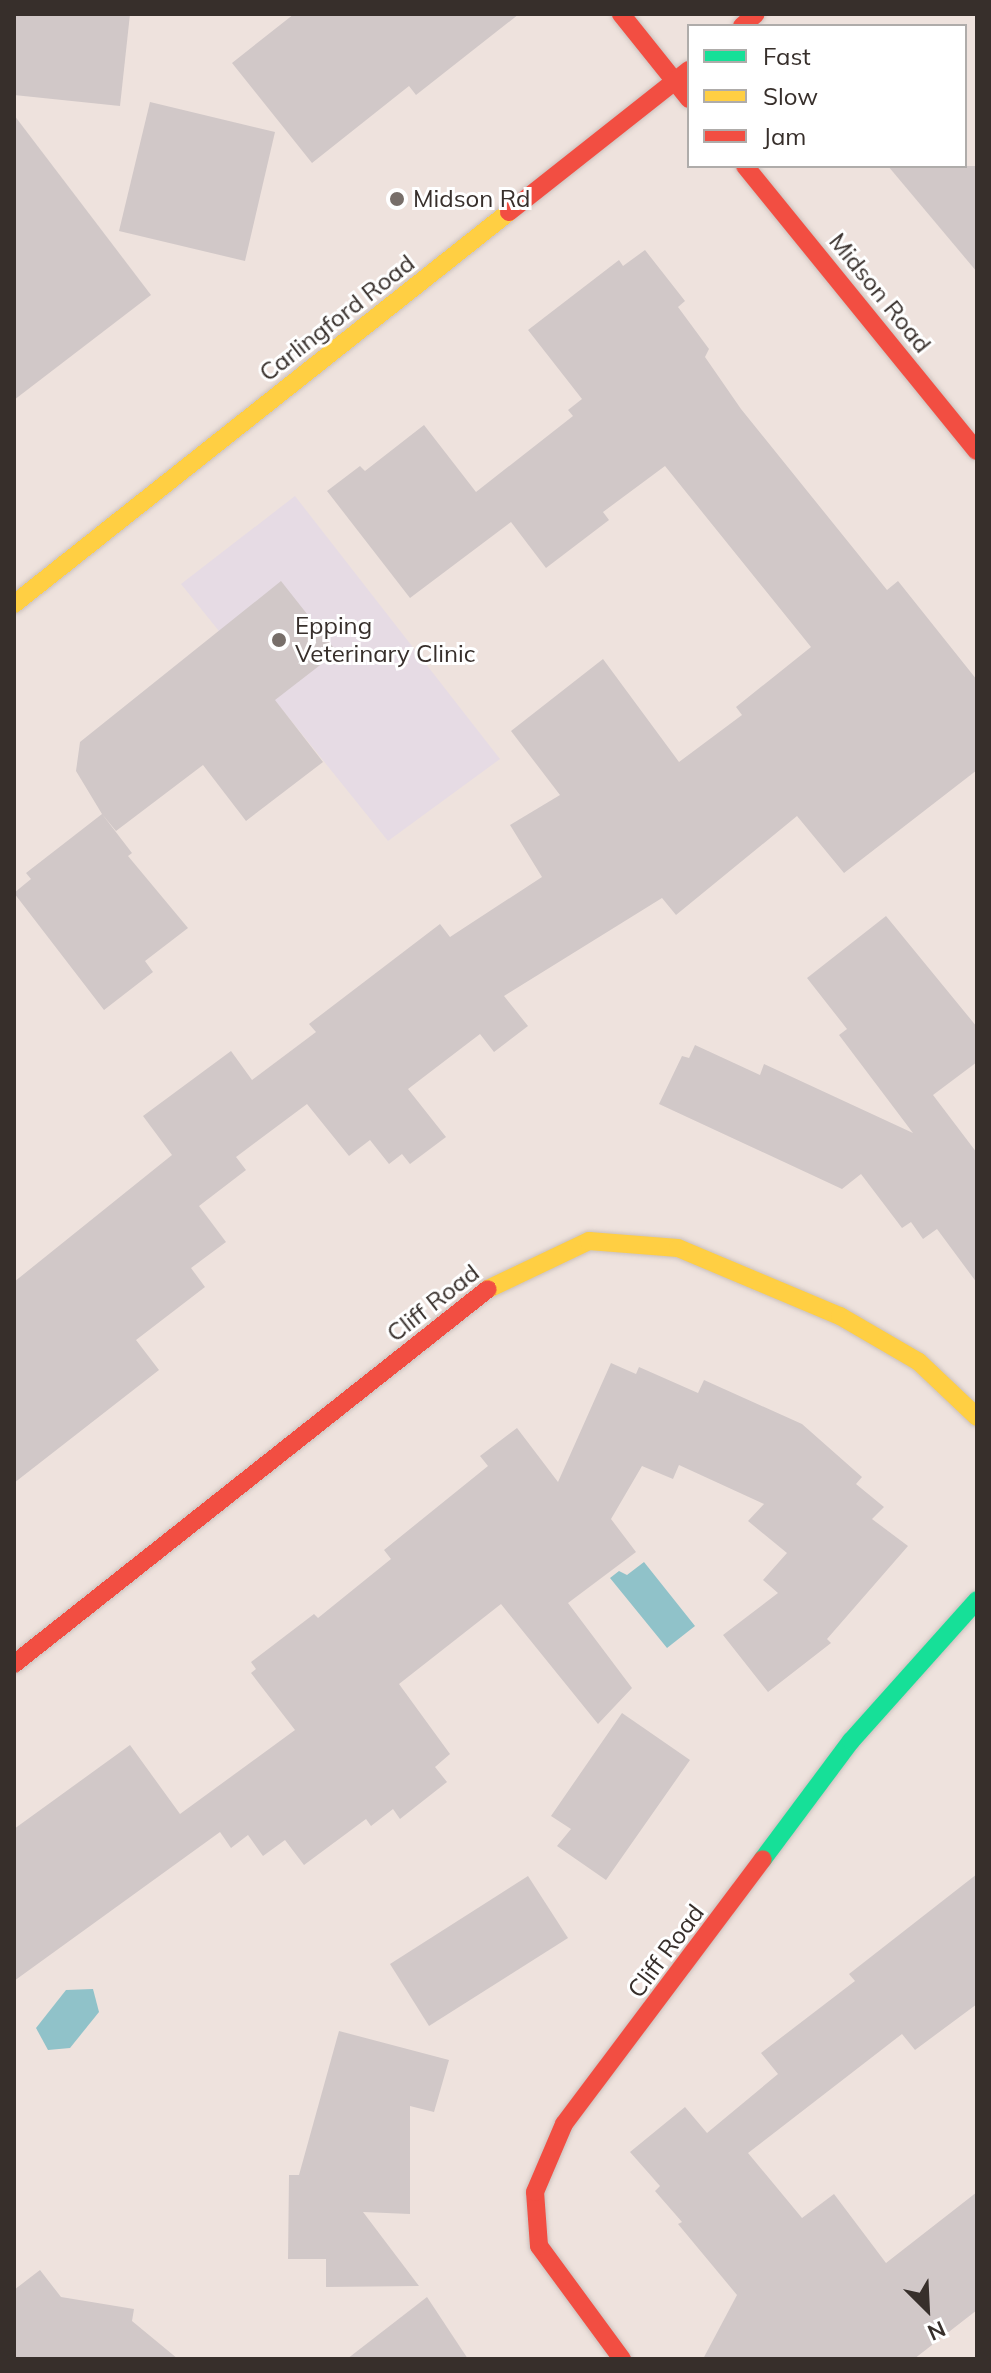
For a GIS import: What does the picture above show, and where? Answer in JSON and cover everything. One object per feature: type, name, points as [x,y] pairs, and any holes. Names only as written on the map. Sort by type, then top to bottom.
[{"type":"street","points":[[621,14],[682,75]]},
{"type":"street","name":"Carlingford Road","points":[[14,604],[682,75]]},
{"type":"street","name":"Midson Road","points":[[747,168],[977,451]]},
{"type":"street","name":"Cliff Road","points":[[14,1664],[495,1283],[589,1241],[678,1248],[840,1316],[919,1362],[977,1417]]},
{"type":"street","name":"Cliff Road","points":[[622,2359],[539,2246],[535,2192],[564,2124],[851,1741],[977,1600]]},
{"type":"shaded area","points":[[295,496],[500,759],[388,841],[181,584]]},
{"type":"water","points":[[644,1562],[695,1626],[667,1648],[610,1578],[619,1571],[627,1575]]},
{"type":"water","points":[[93,1989],[99,2012],[70,2048],[48,2050],[36,2028],[66,1990]]},
{"type":"building","points":[[14,14],[130,14],[120,106],[14,95]]},
{"type":"building","points":[[294,14],[519,14],[416,95],[409,86],[312,163],[232,63]]},
{"type":"building","points":[[150,102],[275,132],[245,261],[119,231]]},
{"type":"building","points":[[14,115],[151,295],[14,400]]},
{"type":"building","points":[[977,166],[977,272],[890,168]]},
{"type":"building","points":[[645,250],[685,301],[678,307],[709,349],[705,357],[741,409],[887,590],[898,581],[977,680],[977,770],[844,873],[797,816],[676,915],[662,898],[504,996],[528,1026],[494,1052],[480,1034],[408,1089],[446,1137],[410,1164],[402,1154],[389,1164],[370,1140],[349,1156],[307,1104],[236,1157],[246,1170],[199,1206],[226,1242],[191,1268],[205,1287],[136,1340],[159,1370],[14,1483],[14,1282],[172,1155],[143,1116],[231,1051],[252,1080],[316,1032],[309,1024],[440,924],[450,937],[542,877],[510,825],[560,795],[511,731],[603,659],[679,762],[742,715],[736,707],[811,647],[665,466],[603,512],[609,520],[546,568],[511,522],[410,598],[327,491],[360,466],[365,471],[424,425],[476,492],[573,416],[568,410],[582,399],[528,330],[619,260],[623,266]]},
{"type":"building","points":[[281,581],[337,652],[275,700],[323,762],[246,821],[203,765],[116,831],[76,771],[80,742]]},
{"type":"building","points":[[102,814],[132,853],[128,856],[188,928],[145,961],[153,972],[104,1010],[14,893],[31,879],[26,873]]},
{"type":"building","points":[[886,916],[977,1027],[977,1062],[933,1095],[977,1153],[977,1283],[937,1229],[923,1239],[911,1222],[902,1228],[861,1174],[842,1189],[659,1104],[682,1056],[689,1058],[695,1045],[760,1075],[764,1064],[913,1133],[839,1035],[847,1029],[807,978]]},
{"type":"building","points":[[611,1363],[636,1374],[639,1367],[698,1393],[704,1380],[802,1424],[862,1477],[856,1484],[884,1507],[872,1519],[908,1546],[827,1639],[831,1643],[768,1692],[723,1635],[778,1593],[763,1580],[787,1553],[748,1521],[764,1504],[679,1465],[673,1479],[642,1466],[611,1519],[636,1552],[568,1603],[632,1688],[598,1724],[501,1604],[399,1684],[450,1754],[435,1767],[447,1782],[400,1819],[393,1809],[371,1826],[366,1819],[304,1865],[285,1840],[263,1856],[248,1835],[231,1848],[220,1832],[14,1981],[14,1829],[130,1745],[180,1814],[295,1730],[251,1673],[256,1669],[251,1662],[314,1614],[318,1618],[391,1559],[384,1550],[488,1466],[480,1456],[517,1428],[558,1482]]},
{"type":"building","points":[[622,1713],[690,1760],[606,1880],[557,1846],[571,1829],[551,1816]]},
{"type":"building","points":[[977,1874],[977,2004],[915,2050],[902,2034],[748,2153],[802,2218],[834,2194],[886,2263],[977,2192],[977,2310],[914,2359],[703,2359],[737,2295],[678,2224],[682,2222],[655,2191],[660,2186],[630,2152],[685,2107],[707,2133],[778,2074],[761,2053],[855,1981],[849,1974]]},
{"type":"building","points":[[528,1876],[568,1938],[429,2026],[390,1964]]},
{"type":"building","points":[[339,2031],[449,2060],[434,2112],[410,2106],[410,2214],[363,2212],[419,2286],[326,2287],[326,2259],[288,2259],[289,2175],[299,2175]]},
{"type":"building","points":[[40,2270],[61,2297],[134,2309],[132,2321],[178,2359],[14,2359],[14,2290]]},
{"type":"building","points":[[427,2297],[468,2359],[347,2359]]},
{"type":"traffic: fast","points":[[763,1859],[851,1741],[977,1600]]},
{"type":"traffic: slow","points":[[14,604],[509,212]]},
{"type":"traffic: slow","points":[[488,1289],[589,1241],[678,1248],[840,1316],[919,1362],[977,1417]]},
{"type":"traffic: jam","points":[[621,14],[687,96]]},
{"type":"traffic: jam","points":[[744,24],[756,14]]},
{"type":"traffic: jam","points":[[509,212],[687,72]]},
{"type":"traffic: jam","points":[[747,168],[977,451]]},
{"type":"traffic: jam","points":[[14,1664],[488,1289]]},
{"type":"traffic: jam","points":[[622,2359],[539,2246],[535,2192],[564,2124],[763,1859]]},
{"type":"place","name":"Midson Rd","points":[[397,199]]},
{"type":"place","name":"Epping Veterinary Clinic","points":[[279,640]]}]
